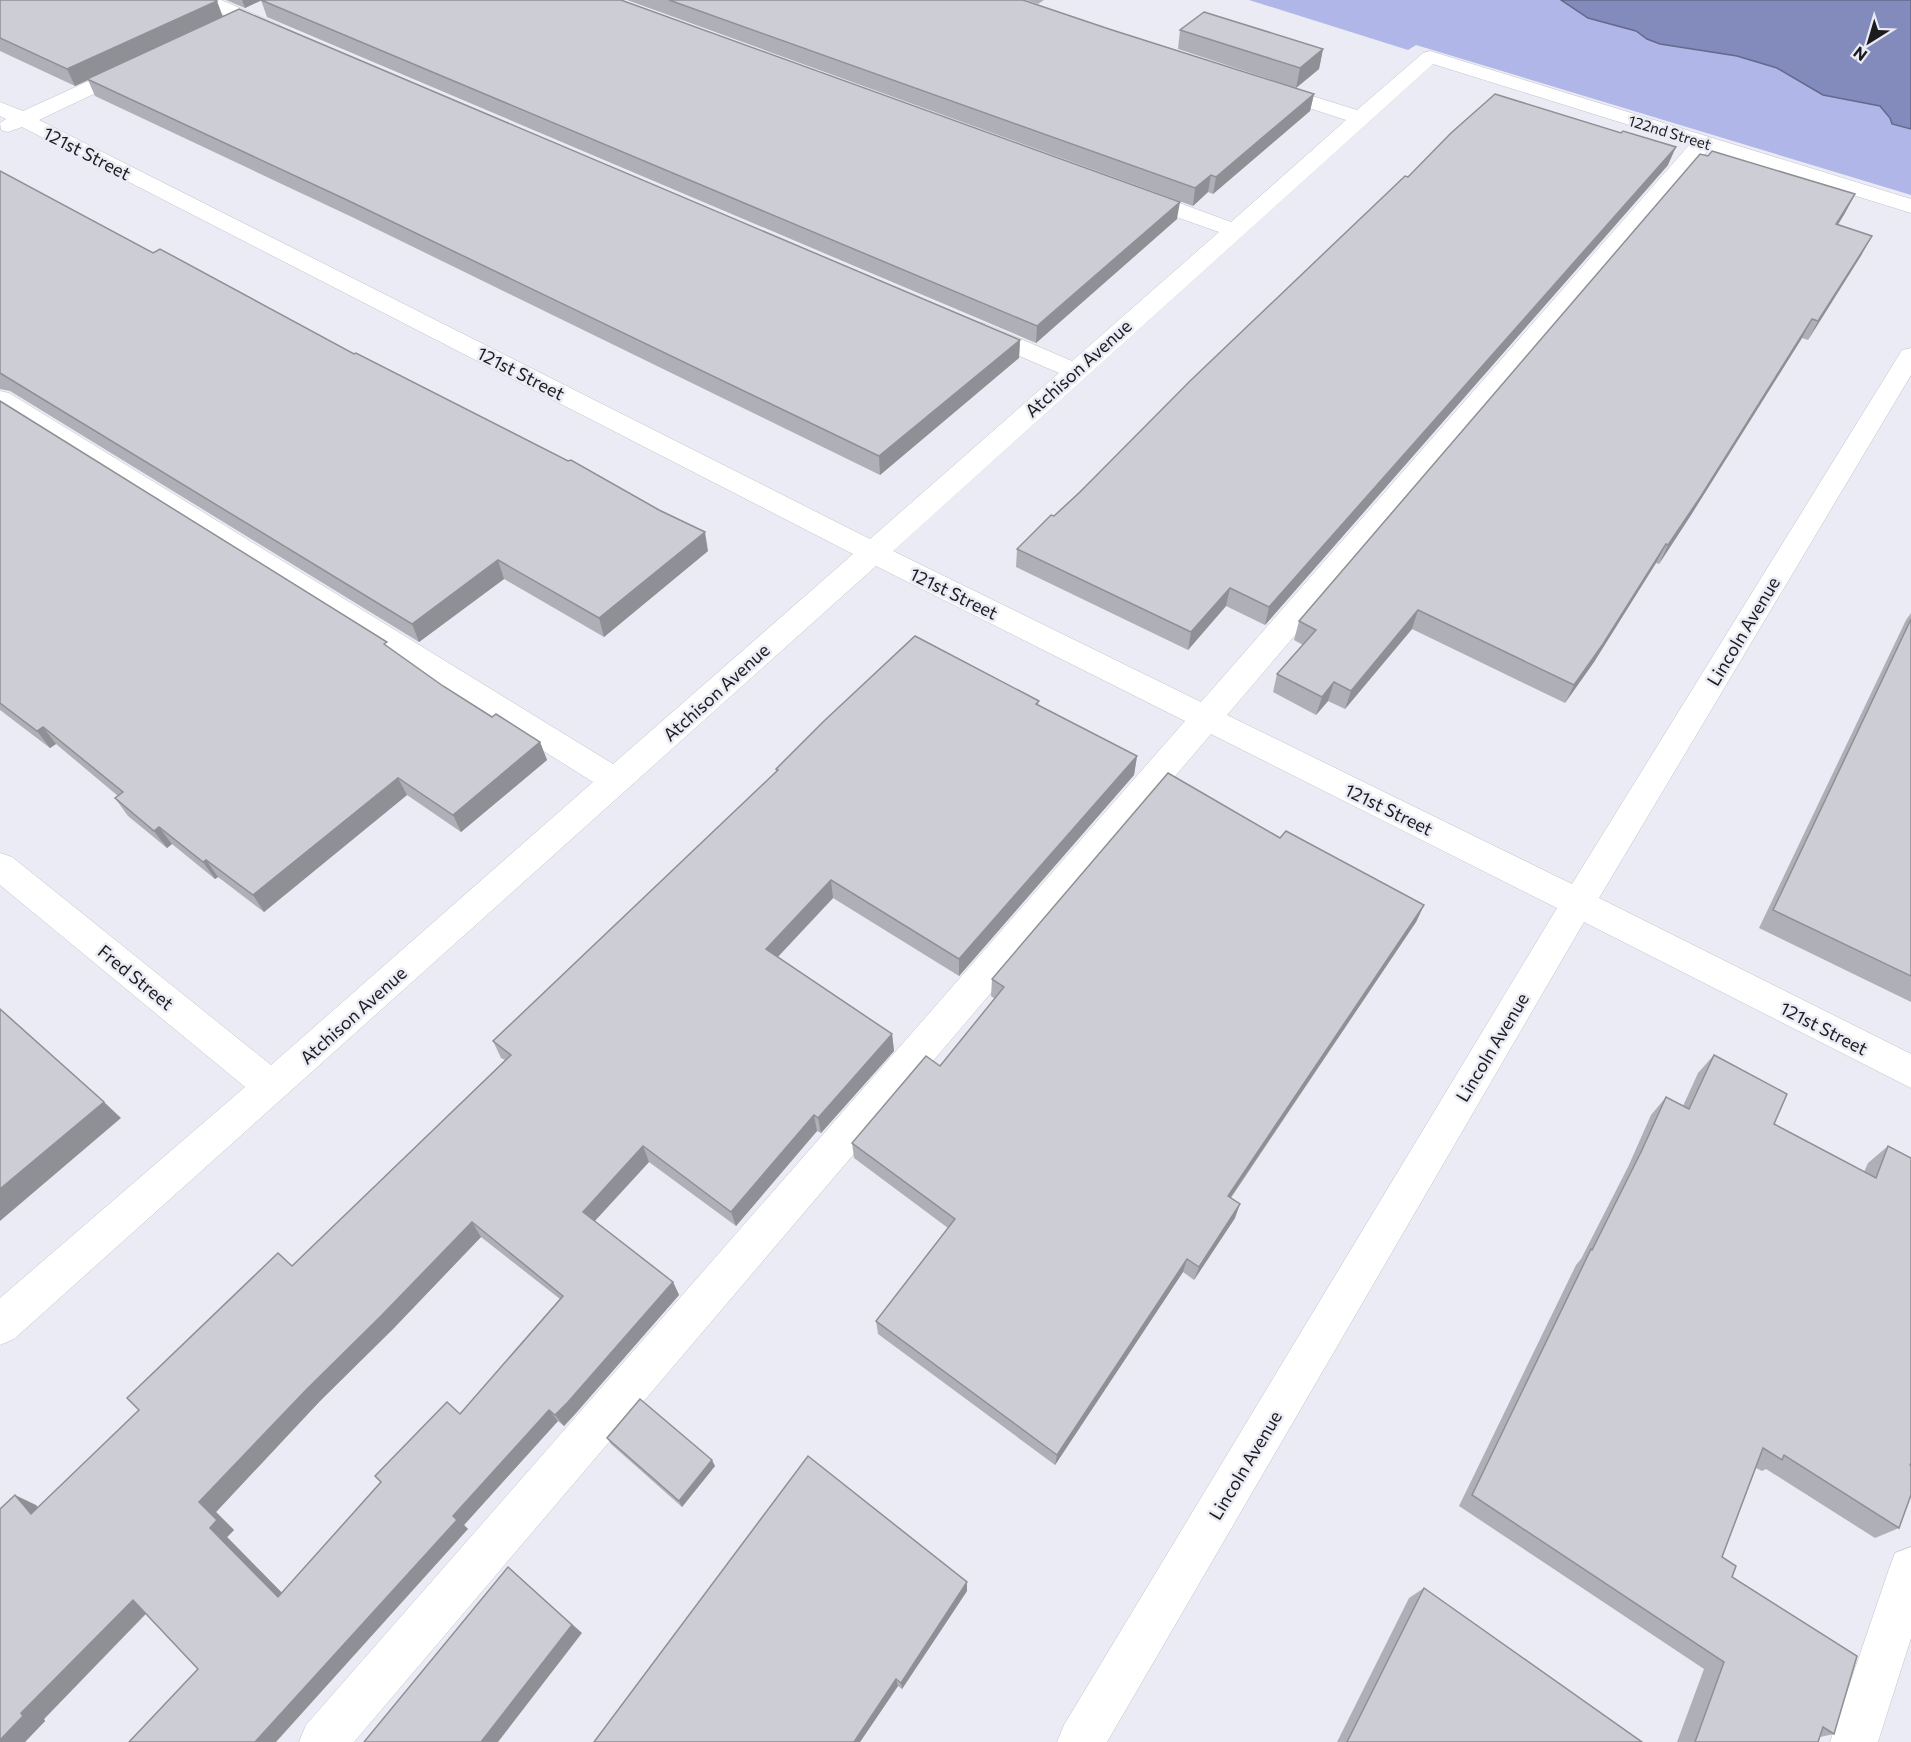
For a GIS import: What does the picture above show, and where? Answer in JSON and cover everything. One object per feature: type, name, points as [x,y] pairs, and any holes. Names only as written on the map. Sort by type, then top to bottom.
[{"type":"street","points":[[205,0],[254,13],[289,36]]},
{"type":"street","points":[[224,27],[254,13]]},
{"type":"street","name":"Atchison Avenue","points":[[0,1325],[272,1087],[1430,57]]},
{"type":"street","name":"122nd Street","points":[[1430,57],[1911,206]]},
{"type":"street","points":[[0,129],[150,61]]},
{"type":"street","points":[[1247,81],[1360,118]]},
{"type":"street","name":"121st Street","points":[[0,108],[872,552],[1578,903],[1911,1072]]},
{"type":"street","points":[[323,1742],[1703,142]]},
{"type":"street","points":[[1120,189],[1233,230]]},
{"type":"street","points":[[955,320],[1075,371]]},
{"type":"street","name":"Lincoln Avenue","points":[[1081,1742],[1578,903],[1911,356]]},
{"type":"street","points":[[0,399],[615,782]]},
{"type":"street","name":"Fred Street","points":[[0,866],[272,1087]]},
{"type":"street","points":[[1854,1742],[1911,1569]]},
{"type":"shaded area","points":[[1249,0],[1911,0],[1911,195],[1416,45],[1408,50]]},
{"type":"shaded area","points":[[1561,0],[1911,0],[1911,129],[1892,124],[1880,106],[1823,95],[1777,68],[1737,56],[1660,44],[1636,31],[1588,18]]},
{"type":"building","points":[[0,0],[217,1],[67,69],[0,38]]},
{"type":"building","points":[[261,0],[621,0],[1180,202],[1037,326]]},
{"type":"building","points":[[669,0],[1023,0],[1314,94],[1216,177],[1211,175],[1195,188]]},
{"type":"building","points":[[239,9],[1020,340],[879,456],[347,200],[87,79]]},
{"type":"building","points":[[1204,12],[1323,49],[1300,68],[1180,30]]},
{"type":"building","points":[[1495,94],[1621,133],[1623,131],[1676,147],[1269,607],[1230,588],[1191,632],[1017,549],[1051,515],[1054,516],[1080,492],[1190,381],[1405,176],[1408,177],[1451,133]]},
{"type":"building","points":[[1712,151],[1855,194],[1836,224],[1872,236],[1818,321],[1812,319],[1701,496],[1668,545],[1666,544],[1603,644],[1574,685],[1418,610],[1351,691],[1334,682],[1322,697],[1277,674],[1316,630],[1299,621],[1700,154],[1708,156]]},
{"type":"building","points":[[0,171],[153,253],[160,249],[354,354],[568,461],[571,460],[659,510],[705,532],[599,618],[498,560],[412,624],[0,373]]},
{"type":"building","points":[[0,401],[387,642],[384,644],[492,717],[496,714],[540,742],[453,815],[398,778],[253,895],[206,860],[203,862],[159,827],[154,831],[115,798],[123,792],[43,727],[37,731],[0,703]]},
{"type":"building","points":[[1911,619],[1911,976],[1773,910]]},
{"type":"building","points":[[915,636],[1039,701],[1036,704],[1137,756],[959,959],[831,880],[766,949],[892,1034],[818,1118],[814,1115],[731,1212],[643,1146],[583,1212],[673,1282],[568,1402],[555,1415],[549,1410],[453,1516],[457,1520],[255,1742],[129,1742],[198,1669],[133,1600],[21,1713],[23,1716],[0,1740],[0,1509],[15,1495],[31,1514],[139,1410],[127,1398],[278,1253],[292,1266],[511,1055],[493,1041],[778,770],[776,769]],"holes":[[[472,1222],[563,1296],[460,1414],[447,1402],[375,1476],[381,1482],[278,1597],[210,1528],[217,1520],[199,1502]]]},
{"type":"building","points":[[1168,773],[1280,838],[1286,831],[1424,905],[1228,1196],[1240,1204],[1199,1267],[1187,1259],[1057,1455],[876,1321],[955,1219],[852,1143],[926,1056],[940,1066],[1004,987],[992,979]]},
{"type":"building","points":[[0,1009],[104,1102],[0,1189]]},
{"type":"building","points":[[1714,1055],[1787,1094],[1774,1124],[1876,1178],[1888,1146],[1911,1158],[1911,1495],[1899,1528],[1784,1455],[1782,1460],[1763,1448],[1722,1557],[1736,1566],[1732,1577],[1857,1656],[1834,1734],[1823,1727],[1818,1742],[1695,1742],[1724,1662],[1472,1495],[1666,1097],[1689,1109]]},
{"type":"building","points":[[640,1399],[712,1460],[679,1501],[607,1438]]},
{"type":"building","points":[[808,1456],[967,1582],[901,1683],[896,1679],[854,1742],[594,1742]]},
{"type":"building","points":[[508,1567],[572,1625],[481,1742],[364,1742]]},
{"type":"building","points":[[1424,1588],[1642,1742],[1347,1742]]}]
